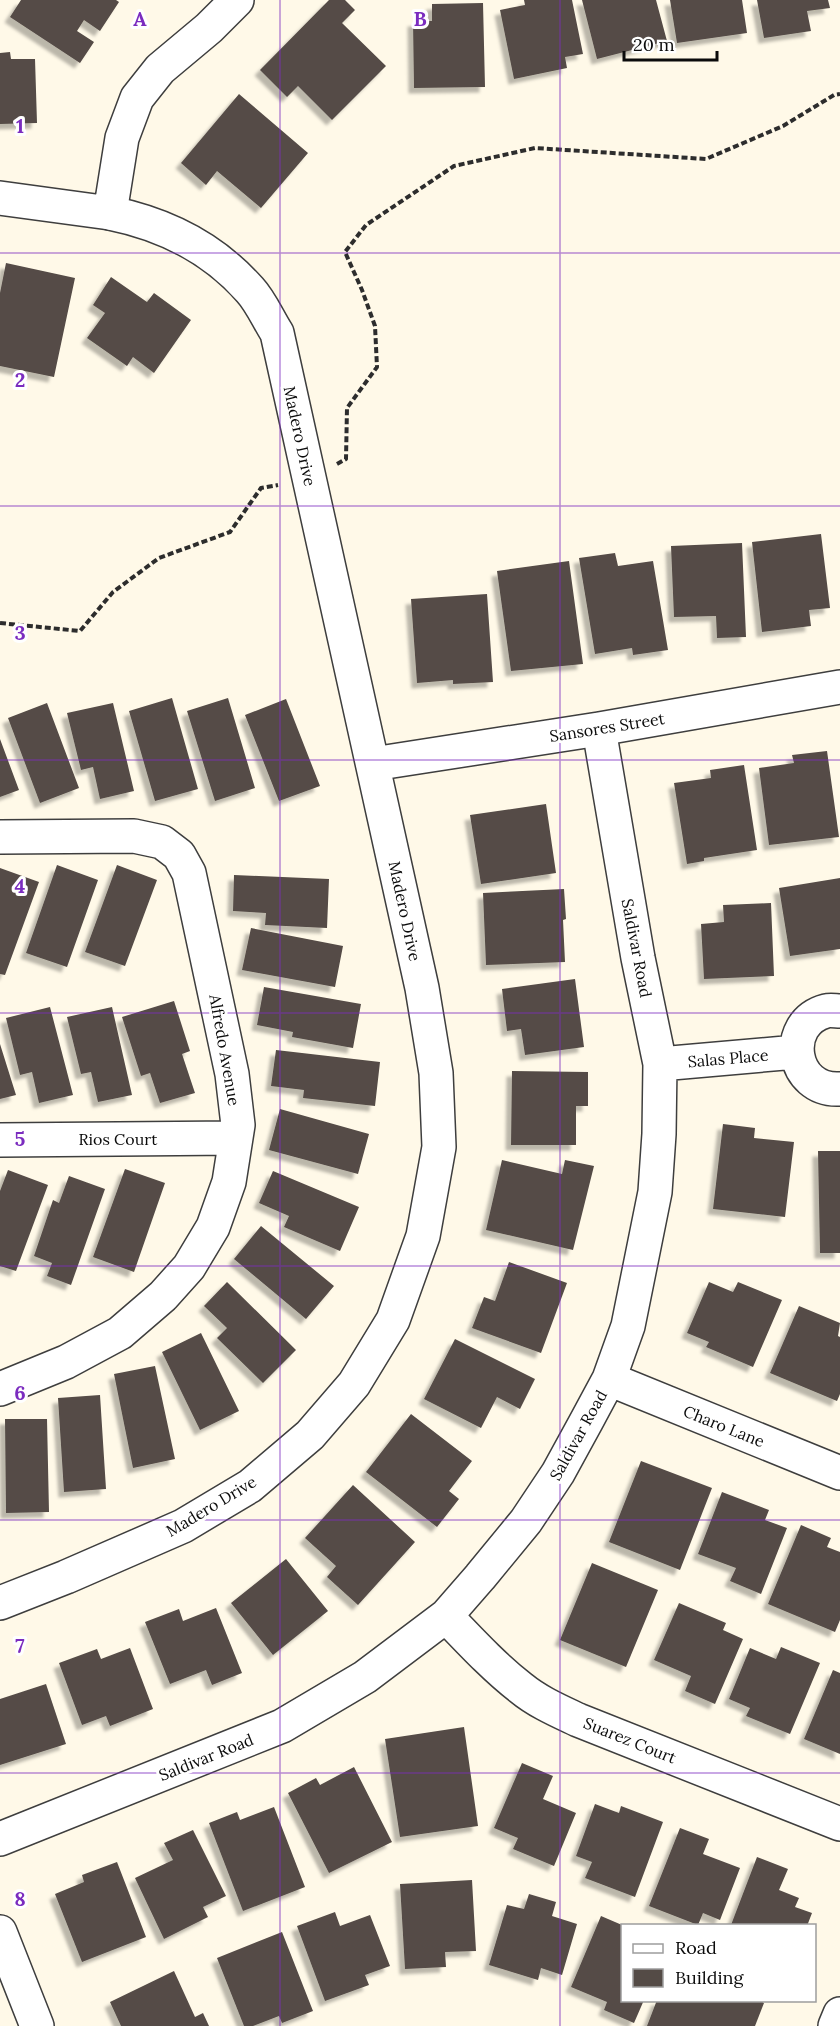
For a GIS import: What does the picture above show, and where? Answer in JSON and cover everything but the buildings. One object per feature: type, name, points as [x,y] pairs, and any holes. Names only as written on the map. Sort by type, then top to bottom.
[{"type":"street","points":[[110,213],[123,132],[138,98],[166,63],[209,28],[237,0]]},
{"type":"street","name":"Madero Drive","points":[[0,198],[110,213],[170,230],[208,251],[250,291],[277,333],[422,988],[436,1073],[439,1147],[423,1236],[393,1320],[354,1384],[310,1435],[250,1486],[183,1526],[0,1603]]},
{"type":"street","name":"Sansores Street","points":[[373,764],[599,729],[840,687]]},
{"type":"street","name":"Saldivar Road","points":[[0,1839],[282,1726],[365,1677],[446,1616],[526,1521],[558,1473],[609,1379],[628,1326],[655,1192],[660,1064],[638,958],[599,729]]},
{"type":"street","name":"Alfredo Avenue","points":[[0,837],[134,836],[162,842],[179,855],[189,873],[232,1074],[238,1125],[229,1182],[213,1227],[189,1267],[163,1296],[120,1333],[66,1362],[0,1389]]},
{"type":"street","points":[[840,1011],[825,1011],[810,1020],[799,1035],[796,1052],[801,1069],[813,1082],[829,1089],[840,1089]]},
{"type":"street","name":"Salas Place","points":[[660,1064],[796,1052]]},
{"type":"street","name":"Rios Court","points":[[0,1140],[236,1138]]},
{"type":"street","name":"Charo Lane","points":[[609,1379],[840,1473]]},
{"type":"street","name":"Suarez Court","points":[[446,1616],[522,1690],[547,1704],[578,1720],[840,1824]]},
{"type":"street","points":[[0,1932],[37,2026]]},
{"type":"street","points":[[835,2026],[840,2014]]},
{"type":"path","points":[[0,623],[80,631],[113,592],[159,558],[230,532],[261,488],[310,480],[346,459],[347,408],[378,367],[375,326],[345,252],[366,225],[454,166],[535,148],[706,159],[783,126],[834,95],[840,94]]}]
